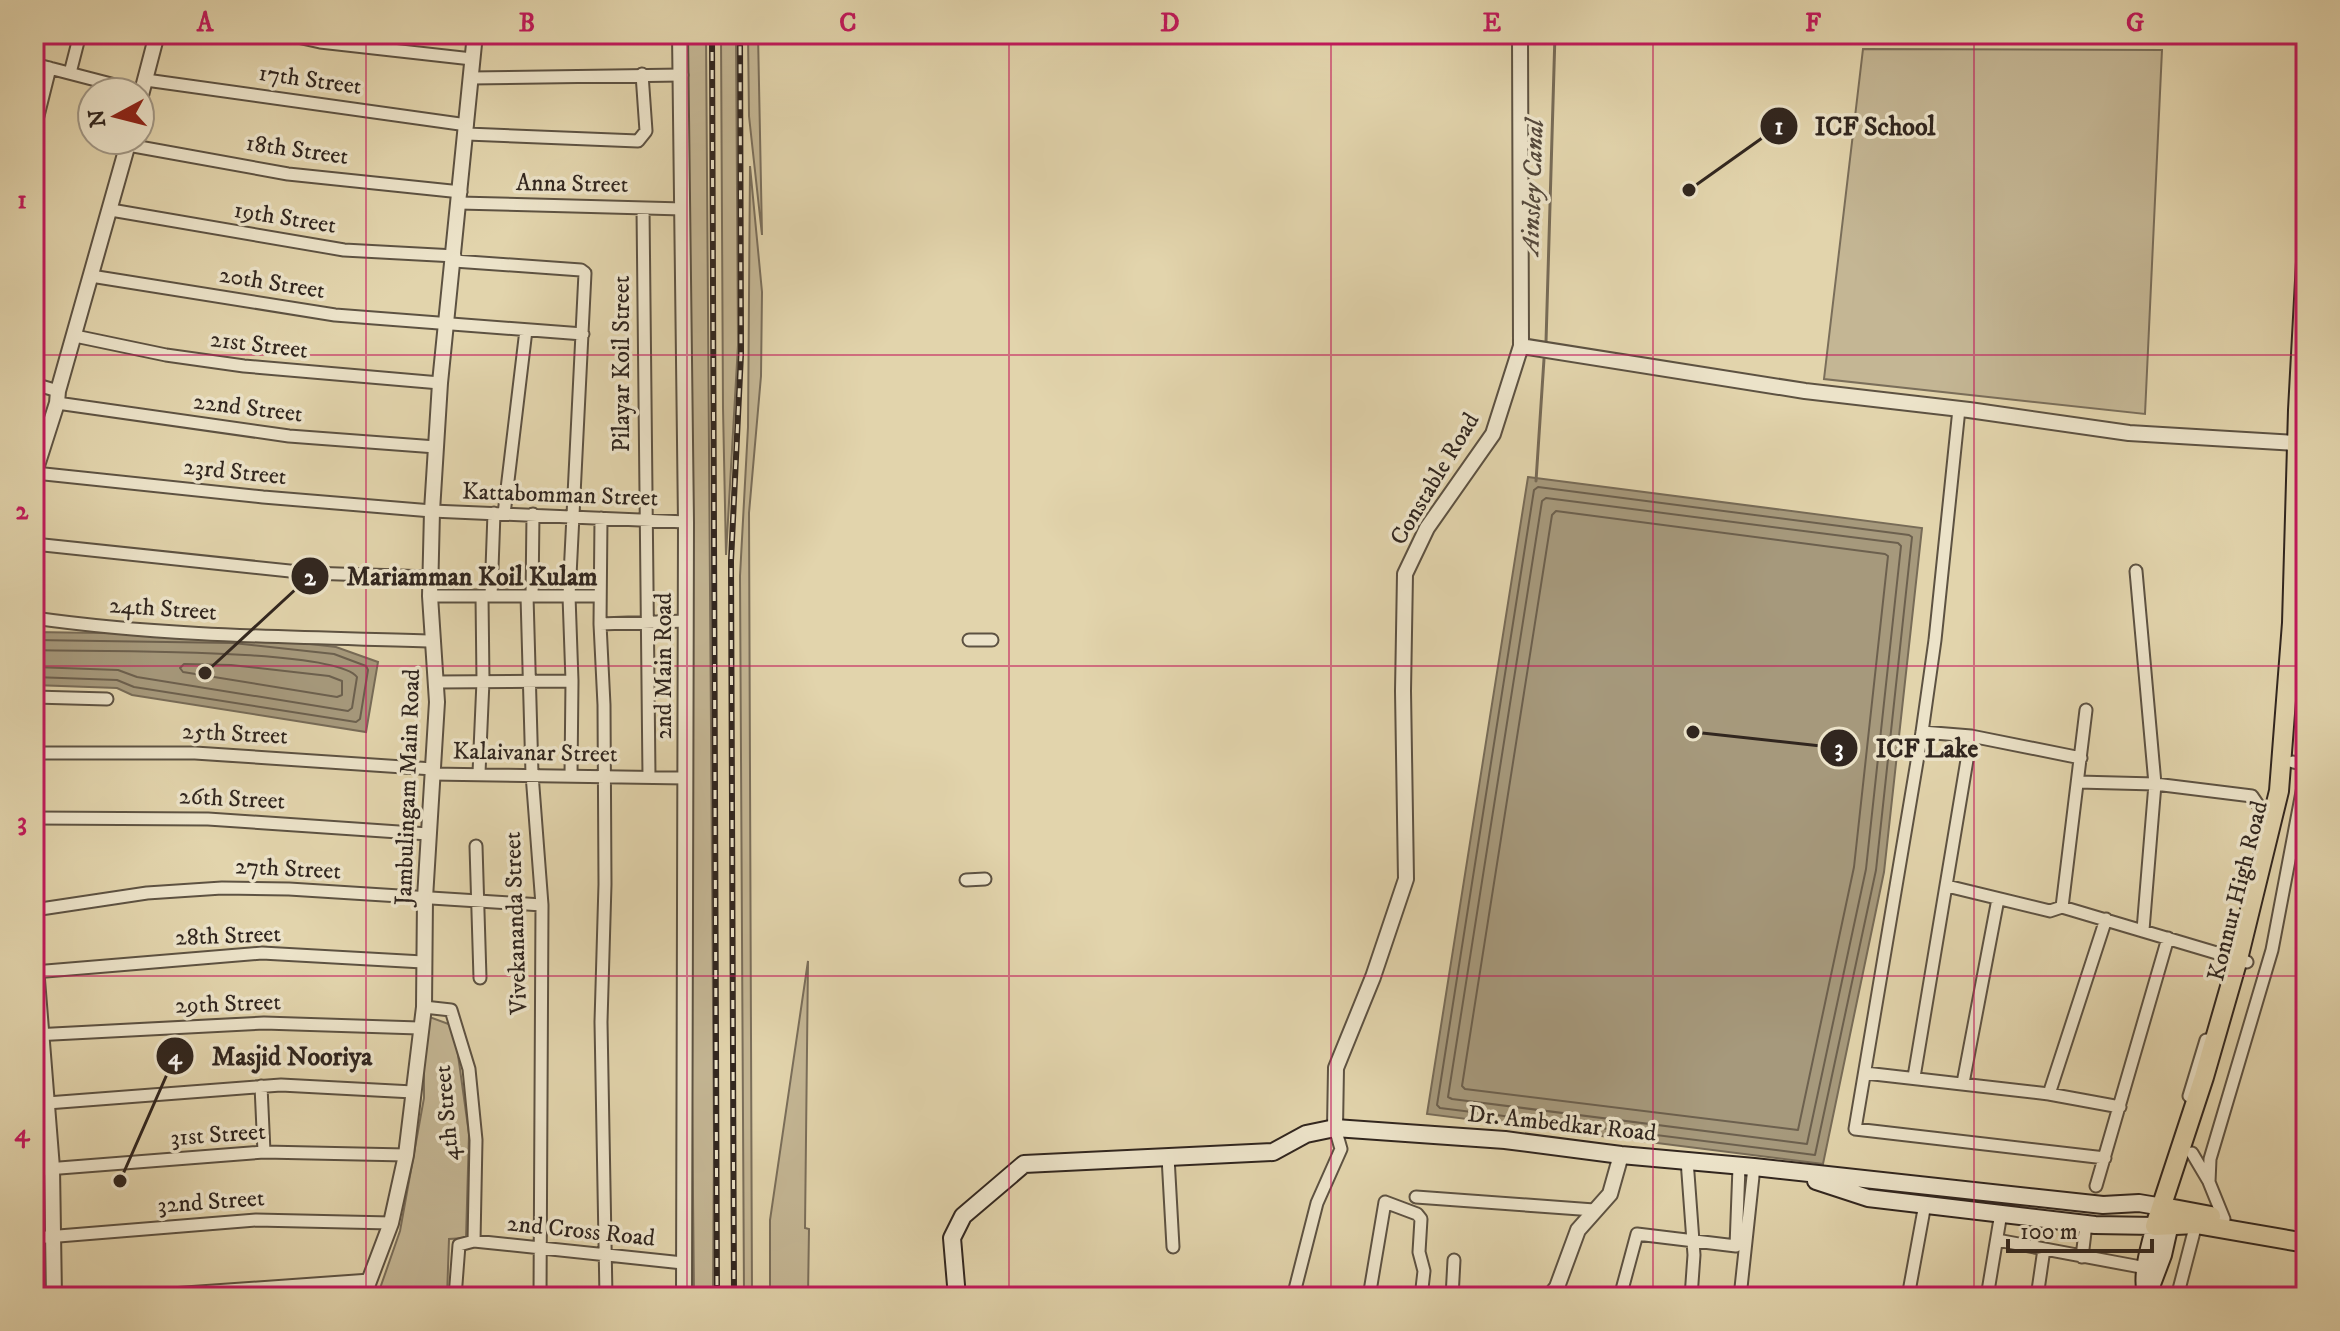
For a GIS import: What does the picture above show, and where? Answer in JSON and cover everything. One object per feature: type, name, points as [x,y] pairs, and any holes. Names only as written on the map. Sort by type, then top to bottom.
[{"type":"main road","points":[[2165,1212],[2238,959],[2279,791],[2292,623],[2306,262]]},
{"type":"main road","name":"Konnur High Road","points":[[2146,1296],[2146,1268],[2165,1212],[2192,1153],[2238,959],[2284,812],[2302,766],[2306,485]]},
{"type":"main road","points":[[957,1297],[952,1238],[957,1227],[963,1216],[1024,1164],[1273,1152],[1306,1134],[1335,1128]]},
{"type":"main road","name":"Dr. Ambedkar Road","points":[[1335,1128],[1505,1140],[2091,1204],[2139,1203],[2165,1212]]},
{"type":"main road","name":"Dr. Ambedkar Road","points":[[1783,1171],[1868,1198],[2084,1223],[2165,1212]]},
{"type":"main road","points":[[2165,1212],[2306,1230]]},
{"type":"main road","points":[[2165,1212],[2196,1224],[2306,1243]]},
{"type":"main road","name":"Konnur High Road","points":[[2146,1296],[2163,1255],[2165,1212]]},
{"type":"street","points":[[70,73],[80,34]]},
{"type":"street","points":[[146,76],[157,34]]},
{"type":"street","points":[[284,34],[320,42],[472,59]]},
{"type":"street","name":"Jambulingam Main Road","points":[[363,1297],[391,1223],[406,1155],[419,1028],[424,1007],[425,898],[437,682],[430,596],[432,511],[440,383],[455,258],[475,34]]},
{"type":"street","name":"2nd Main Road","points":[[680,34],[686,522],[684,1297]]},
{"type":"street","name":"Constable Road","points":[[1335,1128],[1336,1068],[1373,977],[1406,879],[1405,574],[1427,528],[1493,434],[1521,346],[1520,34]]},
{"type":"street","name":"17th Street","points":[[34,64],[83,76]]},
{"type":"street","points":[[34,132],[50,68]]},
{"type":"street","name":"17th Street","points":[[156,92],[467,129],[638,141],[646,131],[642,74]]},
{"type":"street","points":[[470,78],[682,75]]},
{"type":"street","name":"18th Street","points":[[156,148],[288,174],[460,197]]},
{"type":"street","points":[[34,474],[125,156]]},
{"type":"street","name":"Anna Street","points":[[460,197],[683,209]]},
{"type":"street","name":"Pilayar Koil Street","points":[[643,208],[649,777]]},
{"type":"street","name":"19th Street","points":[[111,210],[344,250],[583,270],[583,334]]},
{"type":"street","name":"20th Street","points":[[91,276],[335,315],[583,334]]},
{"type":"street","points":[[479,773],[486,596],[526,330]]},
{"type":"street","points":[[571,775],[571,517],[583,334]]},
{"type":"street","name":"21st Street","points":[[75,336],[166,355],[244,366],[440,383]]},
{"type":"street","points":[[1521,346],[1805,391],[2129,433],[2301,444]]},
{"type":"street","name":"22nd Street","points":[[34,384],[57,397],[289,436],[436,447]]},
{"type":"street","points":[[1959,409],[1935,640],[1922,732],[1855,1129],[2105,1158]]},
{"type":"street","name":"23rd Street","points":[[34,474],[432,511]]},
{"type":"street","name":"Kattabomman Street","points":[[432,511],[686,522]]},
{"type":"street","name":"Vivekananda Street","points":[[533,514],[529,596],[532,774],[542,905],[540,1297]]},
{"type":"street","points":[[601,518],[605,884],[601,1022],[606,1297]]},
{"type":"street","points":[[34,544],[309,573],[430,577]]},
{"type":"street","points":[[2136,571],[2155,784],[2143,930]]},
{"type":"street","points":[[430,596],[600,596]]},
{"type":"street","name":"24th Street","points":[[34,618],[94,627],[233,635],[434,641]]},
{"type":"street","points":[[600,624],[685,621]]},
{"type":"street","points":[[969,640],[992,640]]},
{"type":"street","points":[[437,682],[572,681]]},
{"type":"street","points":[[34,711],[35,697],[107,699]]},
{"type":"street","points":[[2062,907],[2086,710]]},
{"type":"street","points":[[1922,732],[1971,736],[2081,758]]},
{"type":"street","points":[[1914,1077],[1971,736]]},
{"type":"street","name":"25th Street","points":[[34,753],[195,753],[432,771]]},
{"type":"street","points":[[2209,1182],[2210,1159],[2272,950],[2302,766]]},
{"type":"street","name":"Kalaivanar Street","points":[[432,771],[686,778]]},
{"type":"street","points":[[1947,886],[2050,911],[2062,907],[2238,959],[2267,818],[2252,796],[2155,784],[2078,782]]},
{"type":"street","name":"26th Street","points":[[34,818],[208,819],[428,834]]},
{"type":"street","points":[[476,846],[480,978]]},
{"type":"street","points":[[966,880],[985,879]]},
{"type":"street","name":"27th Street","points":[[34,910],[147,893],[222,888],[542,905]]},
{"type":"street","points":[[1963,1083],[1998,899]]},
{"type":"street","points":[[2049,1094],[2106,919]]},
{"type":"street","points":[[2096,1186],[2168,938]]},
{"type":"street","points":[[34,942],[40,1104],[52,1168],[54,1297]]},
{"type":"street","name":"28th Street","points":[[35,972],[262,953],[423,962]]},
{"type":"street","name":"4th Street","points":[[424,1007],[451,1010],[469,1069],[476,1140],[474,1241]]},
{"type":"street","name":"29th Street","points":[[37,1035],[264,1023],[419,1028]]},
{"type":"street","points":[[1865,1073],[2049,1094],[2120,1107]]},
{"type":"street","points":[[40,1104],[261,1086],[413,1092]]},
{"type":"street","points":[[261,1086],[264,1152]]},
{"type":"street","points":[[1293,1297],[1317,1203],[1341,1149],[1335,1128]]},
{"type":"street","name":"31st Street","points":[[34,1170],[264,1152],[406,1155]]},
{"type":"street","points":[[2192,1153],[2209,1182],[2224,1219]]},
{"type":"street","points":[[1549,1297],[1557,1287],[1578,1230],[1610,1194],[1621,1155]]},
{"type":"street","points":[[1168,1157],[1173,1247]]},
{"type":"street","points":[[1687,1160],[1692,1242],[1691,1297]]},
{"type":"street","points":[[1620,1297],[1637,1234],[1736,1246],[1746,1167]]},
{"type":"street","points":[[1740,1297],[1746,1167]]},
{"type":"street","points":[[1416,1197],[1594,1210]]},
{"type":"street","points":[[1369,1297],[1385,1202],[1417,1214],[1421,1219],[1419,1252],[1424,1271],[1421,1297]]},
{"type":"street","points":[[1908,1297],[1925,1204]]},
{"type":"street","points":[[2082,1257],[2084,1223],[2091,1204]]},
{"type":"street","points":[[1987,1297],[2001,1213]]},
{"type":"street","name":"32nd Street","points":[[34,1238],[256,1220],[391,1223]]},
{"type":"street","points":[[2177,1297],[2196,1224]]},
{"type":"street","points":[[1997,1240],[2146,1268]]},
{"type":"street","points":[[455,1297],[459,1245],[474,1241]]},
{"type":"street","name":"2nd Cross Road","points":[[474,1241],[683,1263]]},
{"type":"street","points":[[2037,1297],[2044,1249]]},
{"type":"street","points":[[1452,1297],[1454,1260]]},
{"type":"street","points":[[128,1297],[370,1280]]},
{"type":"street","points":[[992,1297],[1013,1294],[1018,1297]]},
{"type":"shaded area","points":[[684,34],[706,34],[713,1297],[694,1297],[690,895],[693,689]]},
{"type":"shaded area","points":[[721,34],[736,34],[738,345],[726,555],[723,408]]},
{"type":"shaded area","points":[[748,34],[758,34],[762,235],[749,116]]},
{"type":"shaded area","points":[[1863,49],[2162,50],[2145,414],[1824,379]]},
{"type":"shaded area","points":[[750,166],[762,292],[761,376],[749,513],[752,1297],[744,1297],[740,576],[748,427]]},
{"type":"shaded area","points":[[808,961],[805,1228],[809,1229],[808,1297],[770,1297],[770,1220]]},
{"type":"shaded area","points":[[424,1015],[454,1026],[469,1134],[466,1238],[449,1239],[447,1297],[377,1297],[400,1231],[424,1098]]},
{"type":"water","points":[[1528,477],[1922,528],[1884,872],[1823,1164],[1427,1114]]},
{"type":"water","points":[[34,632],[233,635],[336,647],[378,662],[366,732],[132,695],[117,688],[34,685]]},
{"type":"waterway","name":"Ainsley Canal","points":[[1546,342],[1555,34]]},
{"type":"waterway","points":[[1788,34],[2298,35]]},
{"type":"waterway","name":"Ainsley Canal","points":[[1536,481],[1544,359]]},
{"type":"railway","points":[[712,34],[717,1297]]},
{"type":"railway","points":[[734,1297],[731,561],[741,354],[740,34]]},
{"type":"place","name":"ICF School","points":[[1689,190]]},
{"type":"place","name":"Mariamman Koil Kulam","points":[[205,673]]},
{"type":"place","name":"ICF Lake","points":[[1693,732]]},
{"type":"place","name":"Masjid Nooriya","points":[[120,1181]]}]
